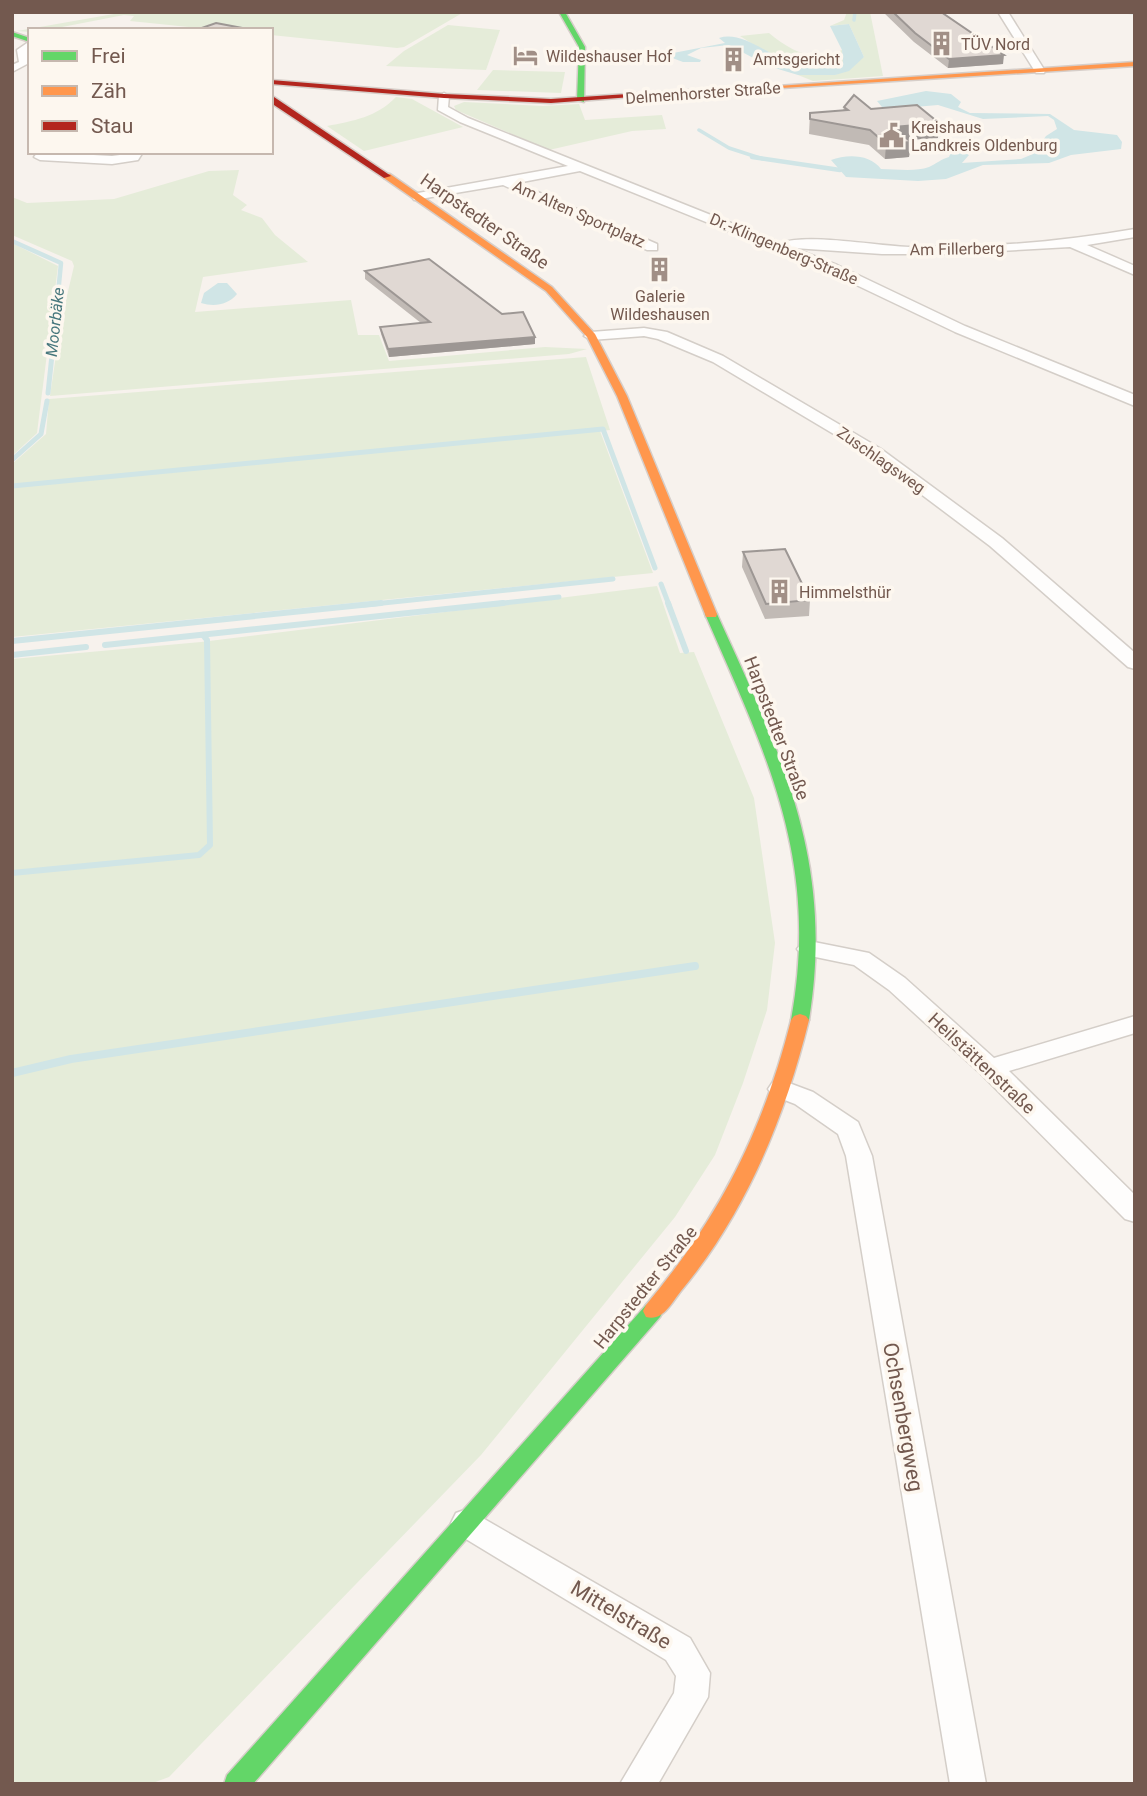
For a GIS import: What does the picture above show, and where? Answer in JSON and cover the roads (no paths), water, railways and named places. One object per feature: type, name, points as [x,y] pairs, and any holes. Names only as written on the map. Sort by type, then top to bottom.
[{"type":"main road","points":[[562,12],[580,40],[581,100]]},
{"type":"main road","name":"Delmenhorster Straße","points":[[273,82],[528,101],[581,100],[1135,64]]},
{"type":"main road","points":[[582,79],[590,88],[632,98]]},
{"type":"main road","name":"Harpstedter Straße","points":[[236,1784],[660,1304],[713,1232],[745,1175],[781,1089],[802,1007],[809,949],[805,873],[783,791],[622,396],[591,336],[549,289],[273,100]]},
{"type":"street","points":[[1003,12],[1040,71]]},
{"type":"street","points":[[12,69],[24,63],[22,50],[28,44]]},
{"type":"street","name":"Dr.-Klingenberg-Straße","points":[[444,96],[442,108],[464,120],[780,246],[844,273],[960,329],[1135,401]]},
{"type":"street","points":[[42,154],[40,157],[112,160],[135,155],[151,158]]},
{"type":"street","name":"Am Alten Sportplatz","points":[[418,197],[583,167]]},
{"type":"street","name":"Am Alten Sportplatz","points":[[506,181],[559,208],[652,247]]},
{"type":"street","name":"Am Fillerberg","points":[[780,246],[804,242],[878,250],[942,251],[1070,242],[1135,233]]},
{"type":"street","points":[[1070,242],[1135,271]]},
{"type":"street","name":"Zuschlagsweg","points":[[591,336],[644,332],[662,335],[718,359],[759,382],[875,452],[996,542],[1135,663]]},
{"type":"street","name":"Heilstättenstraße","points":[[809,949],[861,958],[897,984],[990,1068],[1135,1212]]},
{"type":"street","points":[[990,1068],[1135,1024]]},
{"type":"street","name":"Ochsenbergweg","points":[[781,1089],[804,1098],[849,1129],[859,1156],[968,1784]]},
{"type":"street","name":"Mittelstraße","points":[[467,1523],[678,1649],[693,1673],[691,1697],[638,1784]]},
{"type":"waterway","points":[[854,20],[855,12]]},
{"type":"waterway","points":[[1126,12],[1135,13]]},
{"type":"waterway","points":[[699,130],[729,148],[761,158]]},
{"type":"waterway","points":[[752,157],[761,158]]},
{"type":"waterway","points":[[761,158],[840,170]]},
{"type":"waterway","name":"Moorbäke","points":[[12,241],[61,263],[52,356]]},
{"type":"waterway","name":"Moorbäke","points":[[48,393],[52,355]]},
{"type":"waterway","name":"Moorbäke","points":[[12,460],[41,434],[47,401]]},
{"type":"waterway","points":[[12,486],[603,429],[655,568]]},
{"type":"waterway","points":[[364,605],[613,579]]},
{"type":"waterway","points":[[661,584],[669,605]]},
{"type":"waterway","points":[[486,605],[559,597]]},
{"type":"waterway","points":[[12,641],[381,603]]},
{"type":"waterway","points":[[105,645],[503,603]]},
{"type":"waterway","points":[[668,603],[686,651]]},
{"type":"waterway","points":[[12,873],[199,855],[210,845],[207,640],[203,635]]},
{"type":"waterway","points":[[12,655],[86,647]]},
{"type":"waterway","points":[[12,1073],[71,1059],[695,966]]},
{"type":"place","name":"TÜV Nord","points":[[941,44]]},
{"type":"place","name":"Wildeshauser Hof","points":[[526,56]]},
{"type":"place","name":"Amtsgericht","points":[[733,59]]},
{"type":"place","name":"Kreishaus Landkreis Oldenburg","points":[[891,136]]},
{"type":"place","name":"Galerie Wildeshausen","points":[[660,270]]},
{"type":"place","name":"Himmelsthür","points":[[779,592]]}]
